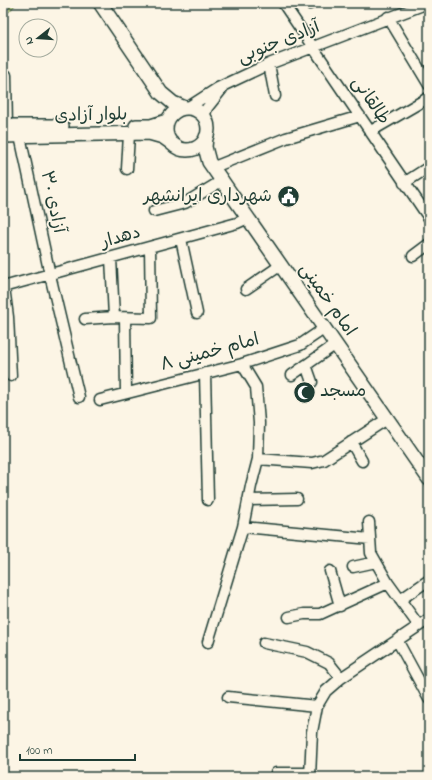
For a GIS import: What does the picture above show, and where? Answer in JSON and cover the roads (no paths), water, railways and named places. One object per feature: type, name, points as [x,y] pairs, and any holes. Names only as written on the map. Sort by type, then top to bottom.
[{"type":"main road","points":[[100,3],[168,104],[169,118]]},
{"type":"main road","points":[[161,93],[173,103],[199,112],[204,117],[208,130],[206,137],[197,147],[190,149],[180,148],[168,138],[166,127],[169,118],[175,111],[186,108]]},
{"type":"main road","name":"بلوار آزادی","points":[[4,129],[151,126],[169,118]]},
{"type":"main road","name":"بلوار آزادی","points":[[4,129],[20,136],[149,133],[163,137],[180,148],[200,156],[211,164]]},
{"type":"main road","name":"امام خمینی","points":[[206,137],[205,147],[211,164],[429,479]]},
{"type":"street","name":"طالقانی","points":[[283,3],[429,218]]},
{"type":"street","name":"آزادی جنوبی","points":[[204,117],[215,96],[226,84],[269,64],[388,17],[428,3]]},
{"type":"street","points":[[388,17],[429,85]]},
{"type":"street","points":[[269,64],[275,96]]},
{"type":"street","points":[[4,129],[6,76]]},
{"type":"street","points":[[186,108],[226,84]]},
{"type":"street","points":[[370,131],[428,98]]},
{"type":"street","points":[[211,164],[286,138],[360,116]]},
{"type":"street","points":[[127,169],[129,134]]},
{"type":"street","name":"آزادی ۳۰","points":[[20,136],[50,275],[79,397]]},
{"type":"street","points":[[404,182],[429,167]]},
{"type":"street","points":[[154,211],[185,203],[223,180]]},
{"type":"street","name":"دهدار","points":[[3,287],[237,223],[248,218]]},
{"type":"street","points":[[181,238],[197,313]]},
{"type":"street","points":[[413,256],[429,244]]},
{"type":"street","points":[[85,319],[114,317],[150,318],[150,247]]},
{"type":"street","points":[[110,258],[114,317]]},
{"type":"street","points":[[246,289],[281,265]]},
{"type":"street","points":[[3,287],[8,317],[11,376]]},
{"type":"street","points":[[124,318],[126,393]]},
{"type":"street","name":"امام خمینی ۸","points":[[100,400],[242,364],[300,345],[324,328]]},
{"type":"street","points":[[292,375],[336,344]]},
{"type":"street","points":[[208,642],[244,527],[248,500],[258,459],[259,423],[256,387],[242,364]]},
{"type":"street","points":[[306,365],[312,382]]},
{"type":"street","points":[[205,373],[208,500]]},
{"type":"street","points":[[258,459],[312,463],[324,460],[387,419]]},
{"type":"street","points":[[351,442],[362,461]]},
{"type":"street","points":[[248,500],[297,500]]},
{"type":"street","points":[[370,522],[371,553],[388,582],[418,626]]},
{"type":"street","points":[[244,527],[370,539]]},
{"type":"street","points":[[353,567],[376,562]]},
{"type":"street","points":[[330,571],[340,606]]},
{"type":"street","points":[[400,600],[429,580]]},
{"type":"street","points":[[289,617],[304,614],[320,614],[340,606],[388,582]]},
{"type":"street","points":[[276,773],[310,775],[312,732],[317,706],[326,691],[341,678],[429,619]]},
{"type":"street","points":[[397,640],[429,699]]},
{"type":"street","points":[[264,643],[307,652],[329,663],[341,678]]},
{"type":"street","points":[[228,697],[317,706]]},
{"type":"place","name":"شهرداری ایرانشهر","points":[[288,197]]},
{"type":"place","name":"مسجد","points":[[304,392]]}]
